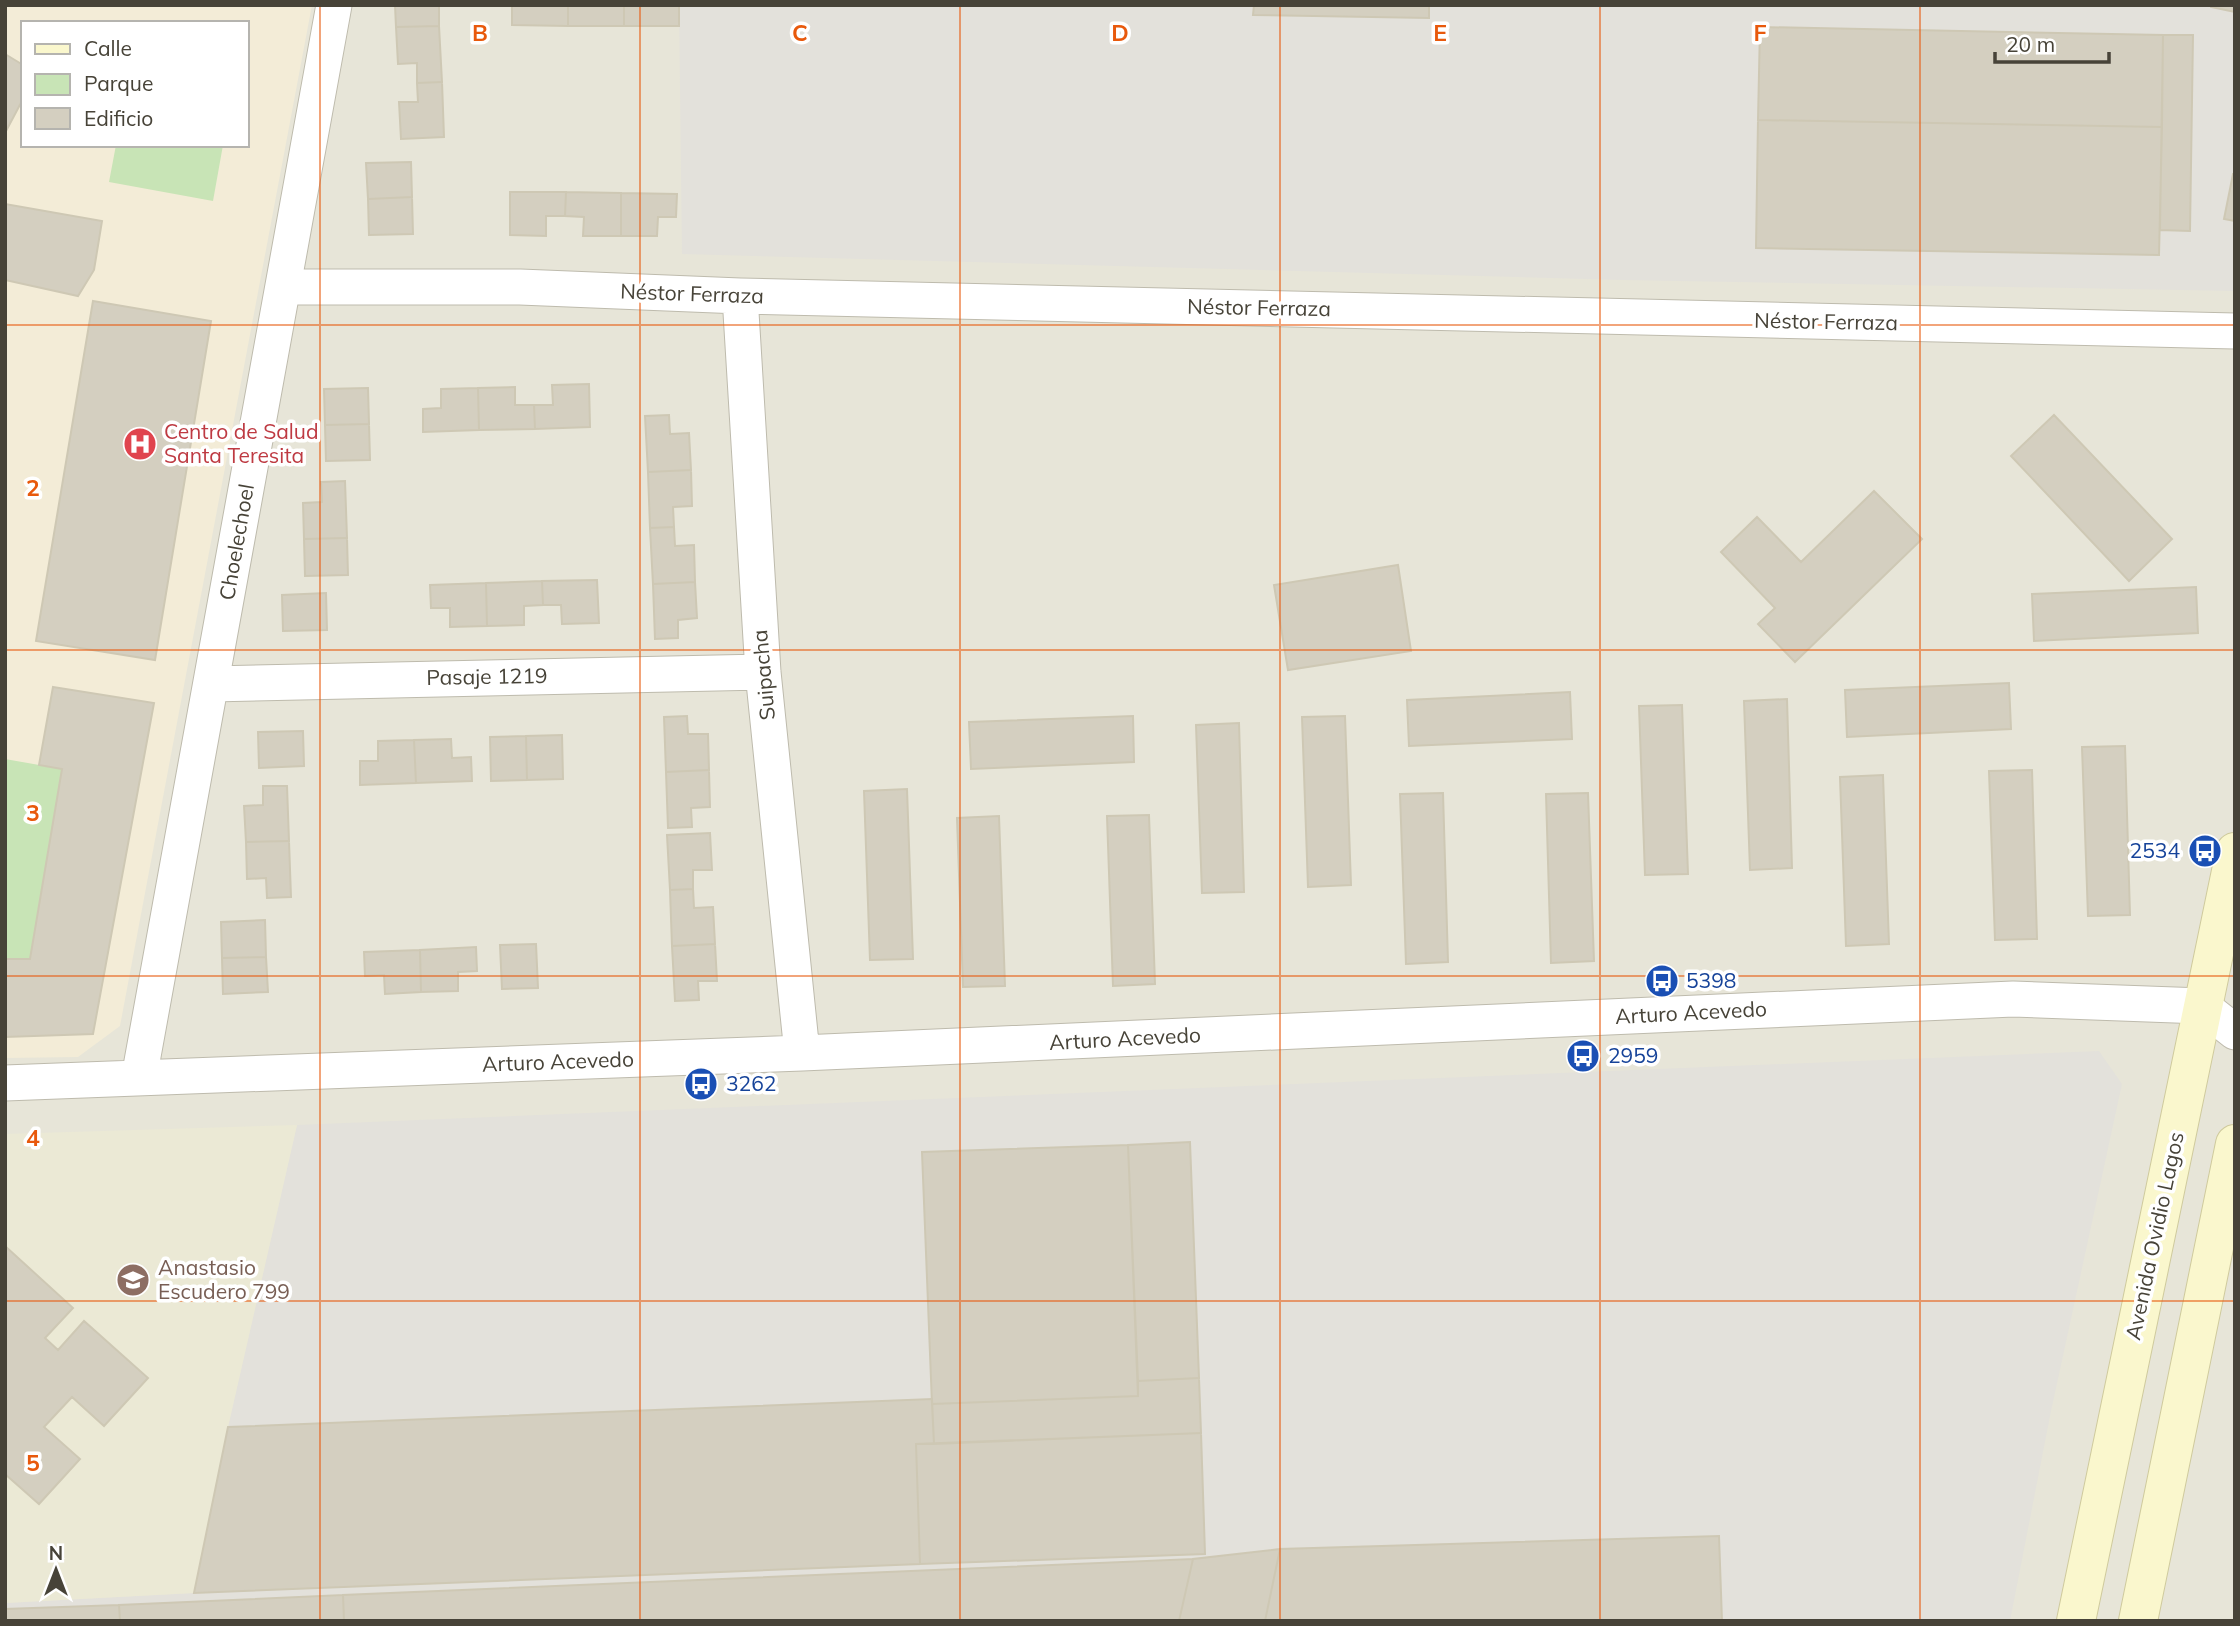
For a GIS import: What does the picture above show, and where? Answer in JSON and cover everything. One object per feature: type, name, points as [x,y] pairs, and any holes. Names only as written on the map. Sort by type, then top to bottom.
[{"type":"main road","name":"Avenida Ovidio Lagos","points":[[2076,1621],[2235,852]]},
{"type":"main road","points":[[2137,1621],[2235,1144]]},
{"type":"street","name":"Choelechoel","points":[[139,1078],[334,5]]},
{"type":"street","name":"Néstor Ferraza","points":[[283,287],[520,287],[740,296],[2235,331]]},
{"type":"street","name":"Suipacha","points":[[740,296],[763,672],[802,1053]]},
{"type":"street","name":"Pasaje 1219","points":[[211,684],[763,672]]},
{"type":"street","name":"Arturo Acevedo","points":[[5,1083],[802,1053],[2013,999],[2202,1006]]},
{"type":"street","points":[[2202,1006],[2235,1032]]},
{"type":"shaded area","points":[[5,5],[2235,5],[2235,1621],[5,1621]]},
{"type":"shaded area","points":[[5,5],[312,5],[120,1026],[78,1057],[5,1058]]},
{"type":"shaded area","points":[[679,5],[2235,5],[2235,291],[1622,280],[682,254]]},
{"type":"shaded area","points":[[2099,1051],[2122,1084],[2051,1411],[2010,1621],[5,1621],[5,1603],[194,1593],[228,1427],[297,1125]]},
{"type":"shaded area","name":"Anastasio Escudero 799","points":[[297,1125],[228,1427],[194,1593],[5,1603],[5,1134]]},
{"type":"green space","points":[[116,147],[223,147],[213,201],[109,182]]},
{"type":"green space","points":[[5,759],[62,769],[30,959],[5,959]]},
{"type":"building","points":[[395,5],[439,5],[439,26],[396,27]]},
{"type":"building","points":[[512,5],[568,5],[568,26],[512,25]]},
{"type":"building","points":[[568,5],[624,5],[624,26],[568,26]]},
{"type":"building","points":[[624,5],[679,5],[679,26],[624,26]]},
{"type":"building","points":[[1254,5],[1429,5],[1429,18],[1253,15]]},
{"type":"building","points":[[2235,5],[2235,12],[2211,7]]},
{"type":"building","points":[[439,26],[442,82],[417,83],[417,63],[398,64],[396,27]]},
{"type":"building","points":[[1760,27],[2163,35],[2162,127],[1758,120]]},
{"type":"building","points":[[2163,35],[2193,35],[2190,231],[2160,230]]},
{"type":"building","points":[[5,54],[21,64],[21,103],[5,133]]},
{"type":"building","points":[[442,82],[444,137],[401,139],[399,102],[418,102],[417,83]]},
{"type":"building","points":[[1758,120],[2162,127],[2159,255],[1756,248]]},
{"type":"building","points":[[411,162],[412,197],[368,199],[366,163]]},
{"type":"building","points":[[2235,174],[2235,221],[2224,219]]},
{"type":"building","points":[[510,192],[566,192],[565,216],[546,216],[546,236],[510,235]]},
{"type":"building","points":[[566,192],[621,193],[621,236],[583,236],[584,217],[565,216]]},
{"type":"building","points":[[621,193],[677,194],[676,217],[658,217],[657,236],[621,236]]},
{"type":"building","points":[[412,197],[413,234],[369,235],[368,199]]},
{"type":"building","points":[[5,204],[102,221],[94,270],[78,296],[5,280]]},
{"type":"building","points":[[93,301],[211,321],[155,660],[36,641]]},
{"type":"building","points":[[589,384],[590,427],[535,429],[534,405],[553,405],[552,385]]},
{"type":"building","points":[[515,387],[515,405],[534,405],[535,429],[479,430],[478,388]]},
{"type":"building","points":[[368,388],[369,424],[325,425],[324,389]]},
{"type":"building","points":[[478,388],[479,430],[423,432],[423,409],[441,408],[441,389]]},
{"type":"building","points":[[669,415],[670,434],[689,433],[691,470],[648,472],[645,416]]},
{"type":"building","points":[[2054,415],[2172,539],[2129,581],[2011,456]]},
{"type":"building","points":[[369,424],[370,460],[326,461],[325,425]]},
{"type":"building","points":[[691,470],[692,506],[673,507],[674,527],[650,528],[648,472]]},
{"type":"building","points":[[345,481],[347,538],[304,539],[303,503],[322,502],[321,482]]},
{"type":"building","points":[[1874,491],[1922,539],[1795,662],[1758,624],[1775,608],[1721,552],[1757,517],[1801,562]]},
{"type":"building","points":[[674,527],[675,546],[694,545],[695,582],[653,584],[650,528]]},
{"type":"building","points":[[347,538],[348,575],[305,576],[304,539]]},
{"type":"building","points":[[1398,565],[1411,651],[1288,670],[1274,585]]},
{"type":"building","points":[[597,580],[599,623],[562,624],[561,605],[543,605],[542,581]]},
{"type":"building","points":[[542,581],[543,605],[524,606],[524,625],[487,626],[486,583]]},
{"type":"building","points":[[695,582],[697,618],[678,620],[678,638],[655,639],[653,584]]},
{"type":"building","points":[[486,583],[487,626],[450,627],[450,608],[431,608],[430,585]]},
{"type":"building","points":[[2196,587],[2198,633],[2034,641],[2032,594]]},
{"type":"building","points":[[326,593],[327,630],[283,631],[282,595]]},
{"type":"building","points":[[2009,683],[2011,729],[1847,737],[1845,690]]},
{"type":"building","points":[[53,687],[154,703],[93,1034],[5,1037],[5,959],[30,959],[62,769],[39,765]]},
{"type":"building","points":[[1570,692],[1572,739],[1409,746],[1407,700]]},
{"type":"building","points":[[1787,699],[1792,868],[1750,870],[1744,701]]},
{"type":"building","points":[[1682,705],[1688,874],[1645,875],[1639,706]]},
{"type":"building","points":[[687,716],[688,734],[708,734],[709,770],[666,772],[664,717]]},
{"type":"building","points":[[1133,716],[1134,762],[971,769],[969,722]]},
{"type":"building","points":[[1345,716],[1351,885],[1308,887],[1302,717]]},
{"type":"building","points":[[1239,723],[1244,892],[1202,893],[1196,725]]},
{"type":"building","points":[[303,731],[304,766],[259,768],[258,732]]},
{"type":"building","points":[[562,735],[563,779],[527,780],[526,736]]},
{"type":"building","points":[[526,736],[527,780],[491,781],[490,737]]},
{"type":"building","points":[[451,739],[452,758],[471,757],[472,781],[416,783],[414,740]]},
{"type":"building","points":[[414,740],[416,783],[360,785],[360,761],[378,761],[378,741]]},
{"type":"building","points":[[2125,746],[2130,915],[2088,916],[2082,747]]},
{"type":"building","points":[[709,770],[710,807],[691,808],[692,827],[668,828],[666,772]]},
{"type":"building","points":[[2032,770],[2037,939],[1995,940],[1989,771]]},
{"type":"building","points":[[1883,775],[1889,944],[1846,946],[1840,777]]},
{"type":"building","points":[[263,786],[287,786],[289,841],[246,842],[244,806],[263,805]]},
{"type":"building","points":[[907,789],[913,959],[870,960],[864,791]]},
{"type":"building","points":[[1443,793],[1448,962],[1406,964],[1400,794]]},
{"type":"building","points":[[1588,793],[1594,961],[1551,963],[1546,794]]},
{"type":"building","points":[[1149,815],[1155,984],[1113,986],[1107,816]]},
{"type":"building","points":[[999,816],[1005,986],[963,987],[957,818]]},
{"type":"building","points":[[710,833],[712,870],[693,870],[693,889],[670,890],[667,835]]},
{"type":"building","points":[[289,841],[291,897],[267,898],[266,878],[247,879],[246,842]]},
{"type":"building","points":[[693,889],[694,908],[713,907],[715,944],[672,946],[670,890]]},
{"type":"building","points":[[265,920],[266,957],[222,958],[221,922]]},
{"type":"building","points":[[536,944],[538,988],[502,989],[500,945]]},
{"type":"building","points":[[715,944],[717,981],[698,981],[699,1000],[675,1001],[672,946]]},
{"type":"building","points":[[476,947],[477,971],[458,972],[458,991],[421,992],[420,950]]},
{"type":"building","points":[[420,950],[421,992],[385,994],[384,975],[365,976],[364,952]]},
{"type":"building","points":[[266,957],[268,992],[223,994],[222,958]]},
{"type":"building","points":[[1190,1142],[1199,1378],[1138,1381],[1128,1145]]},
{"type":"building","points":[[1128,1145],[1138,1396],[932,1404],[922,1152]]},
{"type":"building","points":[[5,1246],[73,1308],[45,1338],[58,1350],[84,1321],[148,1378],[104,1426],[72,1397],[44,1427],[80,1459],[39,1504],[5,1474]]},
{"type":"building","points":[[1199,1378],[1201,1433],[934,1444],[932,1404],[1138,1396],[1138,1381]]},
{"type":"building","points":[[932,1399],[934,1444],[916,1444],[920,1564],[194,1593],[228,1427]]},
{"type":"building","points":[[1201,1433],[1205,1554],[920,1564],[916,1444]]},
{"type":"building","points":[[1719,1536],[1722,1621],[1265,1621],[1280,1549]]},
{"type":"building","points":[[1280,1549],[1265,1621],[1179,1621],[1193,1559]]},
{"type":"building","points":[[1193,1559],[1179,1621],[344,1621],[343,1595]]},
{"type":"building","points":[[343,1595],[344,1621],[120,1621],[119,1605]]},
{"type":"building","points":[[119,1605],[120,1621],[5,1621],[5,1609]]},
{"type":"place","name":"Centro de Salud Santa Teresita","points":[[140,444]]},
{"type":"place","name":"2534","points":[[2205,851]]},
{"type":"place","name":"5398","points":[[1662,981]]},
{"type":"place","name":"2959","points":[[1583,1056]]},
{"type":"place","name":"3262","points":[[701,1084]]},
{"type":"place","name":"Anastasio Escudero 799","points":[[133,1280]]}]
